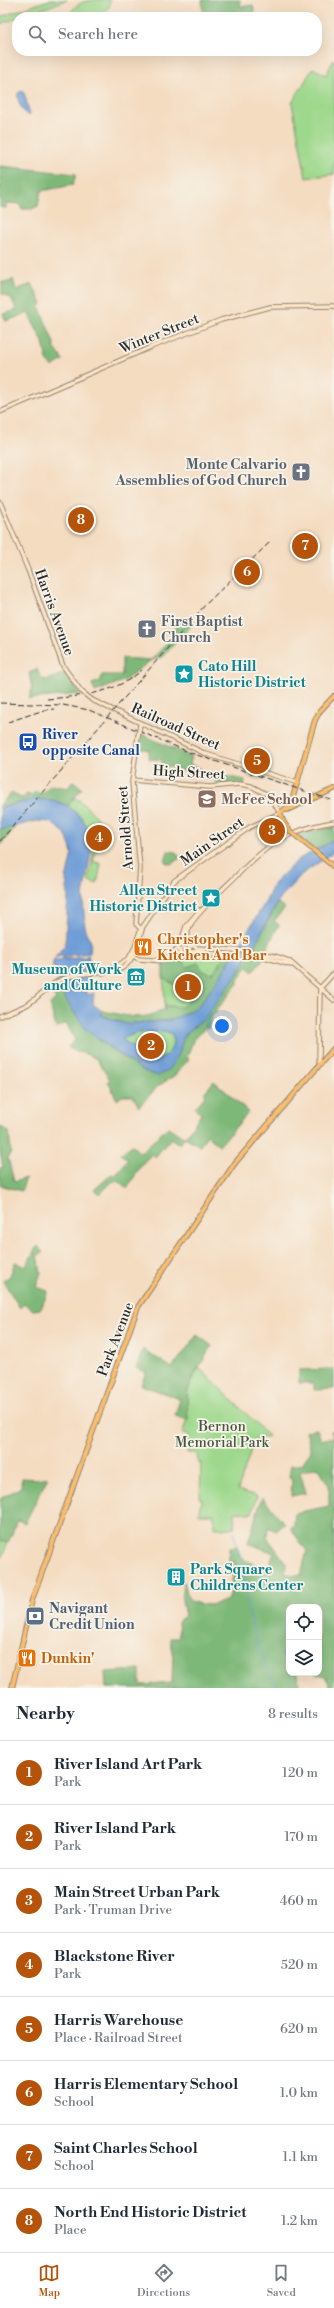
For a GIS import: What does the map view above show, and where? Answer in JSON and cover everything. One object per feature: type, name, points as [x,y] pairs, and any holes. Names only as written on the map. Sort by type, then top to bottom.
[{"type":"main road","name":"Winter Street","points":[[0,412],[199,327],[264,308],[334,306]]},
{"type":"main road","name":"Harris Avenue","points":[[0,502],[28,570],[63,666],[81,691],[92,700],[113,710]]},
{"type":"main road","name":"Main Street","points":[[133,956],[142,928],[175,881],[249,827],[285,810],[292,800],[298,783],[315,720],[320,711],[333,696]]},
{"type":"main road","name":"Railroad Street","points":[[113,710],[206,754],[298,783]]},
{"type":"main road","name":"Arnold Street","points":[[140,724],[132,780],[140,868],[136,924],[142,928]]},
{"type":"main road","name":"High Street","points":[[132,780],[210,787],[248,785],[258,788],[270,796],[280,813]]},
{"type":"main road","points":[[285,810],[334,788]]},
{"type":"main road","points":[[292,800],[297,805]]},
{"type":"main road","points":[[280,813],[284,823],[290,830],[334,867]]},
{"type":"main road","points":[[160,961],[173,953],[180,945],[189,922],[213,897],[277,840],[303,828],[334,822]]},
{"type":"main road","points":[[189,953],[191,949],[187,936],[190,927],[213,897]]},
{"type":"main road","points":[[180,945],[186,942],[195,948],[265,955],[291,965],[334,1000]]},
{"type":"main road","points":[[180,945],[181,954]]},
{"type":"main road","points":[[0,1016],[27,1004],[58,981],[76,975],[96,973],[102,974],[117,971],[127,965],[133,956],[160,961],[181,954],[213,949]]},
{"type":"main road","points":[[319,1062],[320,988],[334,973]]},
{"type":"main road","name":"Park Avenue","points":[[12,1688],[33,1598],[138,1307],[235,1163],[334,1048]]},
{"type":"green space","points":[[49,0],[67,0],[34,12],[14,12]]},
{"type":"green space","points":[[90,0],[110,0],[109,7],[102,12],[72,12],[82,2]]},
{"type":"green space","points":[[202,0],[240,0],[241,7],[253,5],[254,12],[203,12]]},
{"type":"green space","points":[[12,13],[12,20],[0,24],[0,17]]},
{"type":"green space","points":[[334,59],[334,174],[306,178],[292,103],[313,68],[326,75]]},
{"type":"green space","points":[[0,166],[76,174],[73,185],[41,191],[38,206],[32,209],[21,209],[21,204],[6,203],[6,208],[0,207]]},
{"type":"green space","points":[[13,279],[16,290],[32,284],[42,304],[39,306],[54,343],[54,347],[63,360],[52,367],[47,360],[43,342],[28,313],[6,321],[3,314],[17,310],[11,298],[2,294],[2,282],[9,282]]},
{"type":"green space","points":[[181,618],[195,622],[162,657],[150,661],[125,680],[95,692],[92,684],[100,681],[102,675],[122,675],[122,658],[151,660],[170,640]]},
{"type":"green space","points":[[37,669],[41,678],[47,680],[65,673],[80,694],[29,699],[32,689],[29,673]]},
{"type":"green space","points":[[139,733],[192,757],[190,764],[207,773],[245,780],[244,786],[217,785],[216,779],[162,766],[162,760],[149,759],[149,750],[136,748]]},
{"type":"green space","points":[[73,781],[82,788],[68,806],[51,801],[34,800],[0,808],[0,805],[12,792],[22,799],[27,794],[31,796],[35,792],[42,794],[50,785],[68,788]]},
{"type":"green space","points":[[68,791],[94,814],[106,837],[106,845],[95,853],[93,861],[101,864],[97,884],[88,881],[92,861],[93,841],[91,834],[83,820],[78,815],[60,803],[51,800],[31,800],[0,805],[28,796]]},
{"type":"green space","points":[[276,819],[286,832],[267,843],[258,827]]},
{"type":"green space","points":[[16,826],[0,846],[0,830]]},
{"type":"green space","points":[[334,827],[334,840],[315,850],[297,835]]},
{"type":"green space","points":[[168,851],[176,852],[180,858],[171,864],[165,862]]},
{"type":"green space","points":[[278,903],[285,908],[274,921],[279,925],[269,944],[266,955],[253,972],[247,967],[237,980],[239,982],[212,1016],[208,1029],[206,1027],[193,1041],[187,1057],[189,1059],[174,1076],[158,1086],[139,1107],[133,1096],[122,1096],[117,1100],[108,1081],[110,1079],[95,1058],[74,1051],[68,1047],[75,1040],[66,1023],[56,1028],[50,1004],[56,999],[49,989],[60,981],[64,997],[99,1040],[143,1071],[180,1050],[184,1035],[204,1019],[241,969]]},
{"type":"green space","points":[[201,952],[232,956],[220,977],[198,1007],[165,1010],[163,963]]},
{"type":"green space","points":[[224,955],[232,956],[220,977],[198,1007],[172,1020],[126,1024],[101,1015],[102,1011],[142,1017],[165,1010],[164,1005],[180,1007],[185,1005],[202,985],[196,981],[185,991],[163,978],[163,963],[180,958],[187,967],[198,963],[203,971],[212,974],[219,966]]},
{"type":"green space","points":[[165,1031],[172,1034],[173,1044],[169,1052],[163,1058],[154,1062],[122,1041],[122,1038],[137,1033]]},
{"type":"green space","points":[[214,1081],[249,1112],[219,1146],[207,1135],[200,1146],[185,1137],[179,1144],[171,1138],[155,1157],[152,1154],[142,1164],[127,1189],[120,1182],[113,1181],[100,1194],[94,1190],[112,1174],[115,1176],[128,1159],[120,1154],[132,1145],[140,1153],[168,1127],[183,1137],[186,1136],[201,1114],[195,1108],[206,1095],[204,1093]]},
{"type":"green space","points":[[0,1126],[9,1132],[11,1153],[8,1158],[14,1182],[26,1178],[21,1191],[0,1185],[0,1168],[3,1167],[0,1152]]},
{"type":"green space","points":[[38,1246],[43,1253],[37,1255],[41,1272],[36,1287],[48,1291],[41,1309],[33,1310],[24,1303],[20,1308],[3,1281],[10,1276],[15,1262],[26,1267]]},
{"type":"green space","points":[[197,1335],[212,1346],[192,1378],[187,1394],[188,1420],[175,1416],[180,1399],[141,1385],[146,1372],[136,1368],[143,1349],[172,1368]]},
{"type":"green space","name":"Bernon Memorial Park","points":[[199,1368],[269,1436],[254,1440],[238,1490],[257,1496],[252,1513],[235,1512],[234,1528],[214,1528],[214,1514],[199,1514],[200,1505],[202,1504],[202,1499],[200,1499],[201,1463],[198,1463],[197,1453],[187,1453],[189,1434],[182,1433],[187,1417],[188,1390]]},
{"type":"green space","points":[[334,1369],[334,1389],[314,1390],[314,1383],[299,1383],[299,1370]]},
{"type":"green space","points":[[317,1429],[321,1440],[333,1437],[331,1431],[334,1431],[334,1688],[331,1688],[325,1676],[322,1675],[322,1604],[286,1604],[286,1676],[298,1676],[299,1688],[106,1688],[105,1672],[140,1670],[140,1685],[172,1683],[173,1652],[170,1638],[179,1638],[178,1621],[185,1616],[182,1601],[184,1582],[189,1600],[199,1604],[209,1605],[229,1599],[235,1562],[229,1563],[229,1547],[237,1546],[240,1557],[267,1571],[274,1553],[248,1543],[262,1497],[285,1524],[276,1531],[268,1527],[267,1537],[286,1563],[285,1574],[301,1575],[307,1551],[290,1528],[294,1524],[295,1513],[329,1506],[329,1485],[317,1467],[300,1472],[306,1493],[291,1496],[292,1481],[289,1476],[291,1466],[302,1464],[311,1451],[306,1431]]},
{"type":"green space","points":[[48,1477],[25,1523],[18,1520],[8,1543],[0,1540],[0,1499],[21,1487],[22,1478],[36,1479]]},
{"type":"green space","points":[[0,1540],[8,1543],[0,1561]]},
{"type":"water","points":[[22,91],[24,93],[30,114],[29,116],[22,109],[19,103],[18,93]]},
{"type":"water","points":[[35,799],[53,800],[68,806],[82,818],[90,833],[92,847],[83,896],[85,930],[91,942],[90,953],[55,957],[65,945],[68,895],[66,880],[72,853],[65,833],[50,822],[37,821],[0,830],[0,808]]},
{"type":"water","points":[[334,840],[334,852],[302,874],[280,898],[241,969],[204,1019],[184,1035],[180,1050],[170,1069],[158,1076],[143,1071],[86,1030],[64,997],[56,968],[52,967],[54,959],[60,960],[65,958],[67,960],[68,957],[75,959],[76,956],[83,958],[88,955],[89,964],[87,995],[94,993],[93,1004],[102,1011],[101,1015],[126,1024],[172,1020],[198,1007],[220,977],[266,901],[274,883],[299,859]],"holes":[[[165,1031],[172,1034],[173,1044],[169,1052],[163,1058],[154,1062],[122,1039],[137,1033]]]},
{"type":"water","points":[[286,1650],[286,1660],[282,1657],[283,1652]]},
{"type":"waterway","points":[[234,1520],[234,1528]]},
{"type":"waterway","points":[[234,1533],[241,1557],[250,1617],[254,1632],[258,1646],[270,1674],[278,1688]]},
{"type":"railway","points":[[0,841],[205,605],[270,542]]},
{"type":"railway","points":[[47,699],[85,695],[109,689],[132,678],[142,670]]},
{"type":"railway","points":[[0,703],[63,705],[89,710],[191,753],[334,801]]},
{"type":"railway","points":[[8,722],[44,710],[54,709]]},
{"type":"place","name":"Monte Calvario Assemblies of God Church","points":[[301,472]]},
{"type":"place","name":"North End Historic District","points":[[81,520]]},
{"type":"place","name":"Saint Charles School","points":[[305,546]]},
{"type":"place","name":"Harris Elementary School","points":[[247,572]]},
{"type":"place","name":"First Baptist Church","points":[[147,629]]},
{"type":"place","name":"Cato Hill Historic District","points":[[184,674]]},
{"type":"place","name":"River opposite Canal","points":[[28,742]]},
{"type":"place","name":"Harris Warehouse","points":[[257,761]]},
{"type":"place","name":"McFee School","points":[[207,799]]},
{"type":"place","name":"Main Street Urban Park","points":[[272,831]]},
{"type":"place","name":"Blackstone River","points":[[99,838]]},
{"type":"place","name":"Allen Street Historic District","points":[[211,898]]},
{"type":"place","name":"Christopher's Kitchen And Bar","points":[[143,947]]},
{"type":"place","name":"Museum of Work and Culture","points":[[136,977]]},
{"type":"place","name":"River Island Art Park","points":[[188,987]]},
{"type":"place","name":"River Island Park","points":[[151,1046]]},
{"type":"place","name":"Park Square Childrens Center","points":[[176,1577]]},
{"type":"place","name":"Navigant Credit Union","points":[[35,1616]]},
{"type":"place","name":"Dunkin'","points":[[27,1658]]}]
